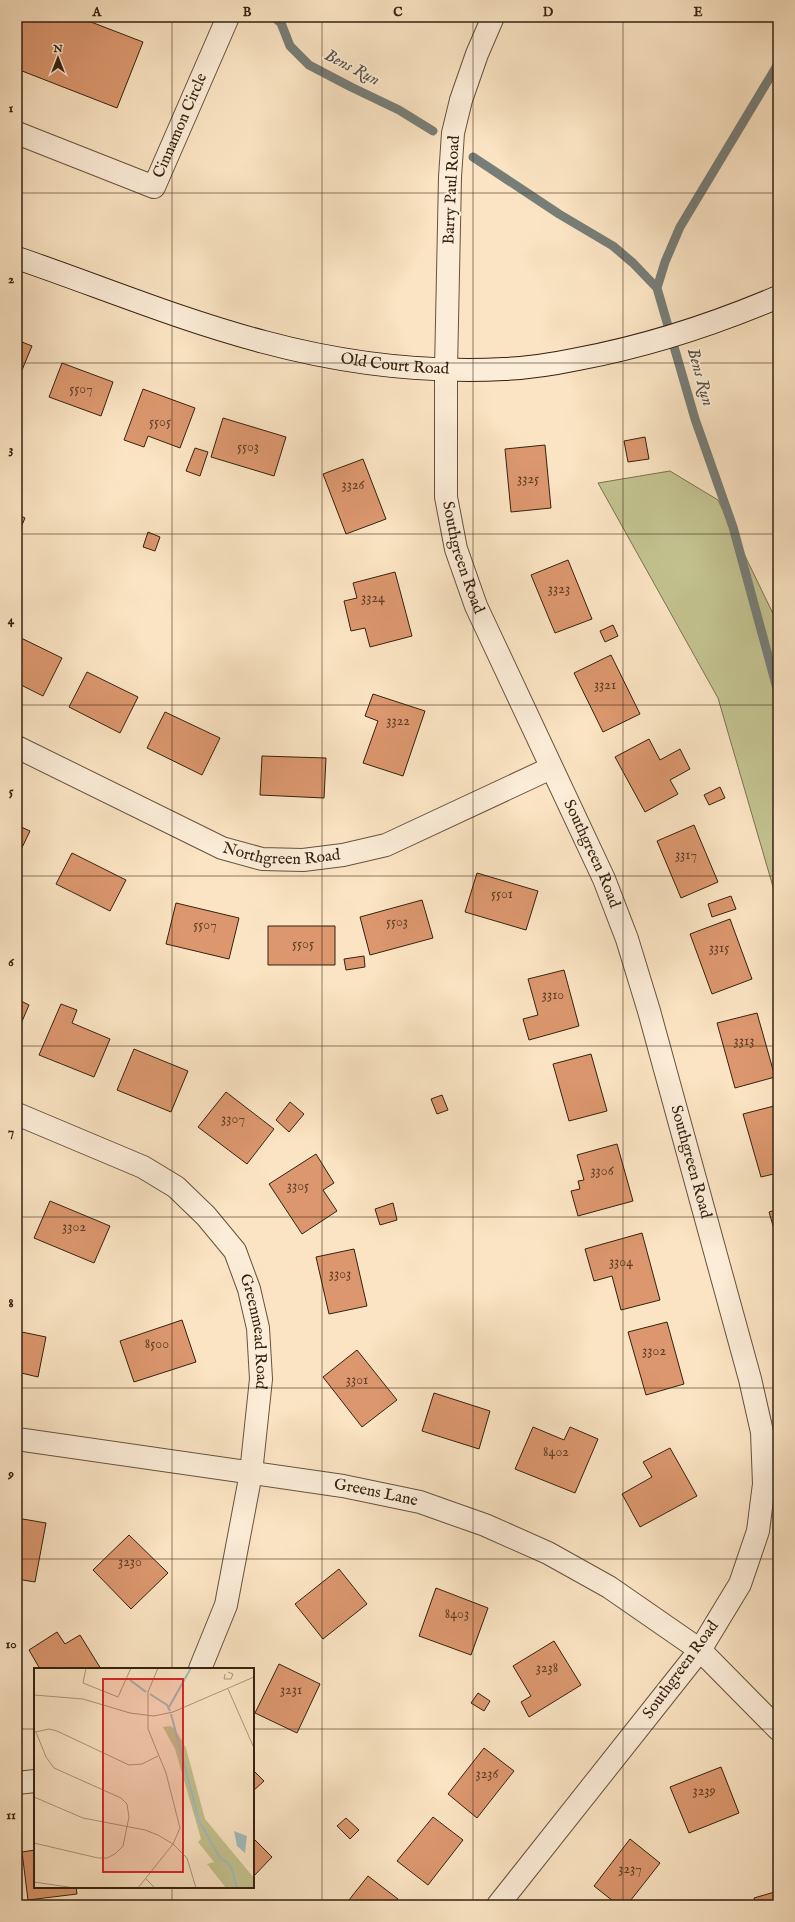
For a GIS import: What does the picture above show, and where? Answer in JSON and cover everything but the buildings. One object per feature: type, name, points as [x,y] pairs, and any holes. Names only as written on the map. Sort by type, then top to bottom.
[{"type":"street","name":"Cinnamon Circle","points":[[17,133],[154,187],[228,17]]},
{"type":"street","name":"Barry Paul Road","points":[[446,370],[450,177],[453,134],[463,93],[477,54],[493,17]]},
{"type":"street","name":"Old Court Road","points":[[17,258],[192,321],[265,343],[346,361],[446,370],[505,369],[551,364],[650,344],[695,330],[778,297]]},
{"type":"street","name":"Southgreen Road","points":[[446,370],[446,497],[456,549],[476,606],[604,879],[627,939],[649,1011],[744,1356],[762,1432],[764,1484],[758,1531],[740,1584],[700,1650],[498,1905]]},
{"type":"street","name":"Northgreen Road","points":[[17,747],[222,848],[262,859],[303,860],[386,846],[552,768]]},
{"type":"street","name":"Greenmead Road","points":[[17,1114],[143,1167],[176,1187],[206,1216],[235,1251],[249,1288],[258,1328],[261,1380],[251,1473],[226,1605],[200,1668]]},
{"type":"street","name":"Greens Lane","points":[[17,1440],[343,1486],[420,1502],[485,1525],[548,1553],[609,1587],[700,1650],[778,1729]]},
{"type":"street","points":[[17,1782],[34,1781]]},
{"type":"green space","points":[[670,471],[718,500],[778,624],[778,904],[718,698],[598,483]]},
{"type":"waterway","name":"Bens Run","points":[[274,17],[281,23],[290,46],[309,65],[399,110],[433,131]]},
{"type":"waterway","points":[[657,288],[665,262],[680,227],[778,64]]},
{"type":"waterway","name":"Bens Run","points":[[473,157],[559,214],[613,246],[633,263],[657,288],[695,419],[733,527],[778,692]]}]
